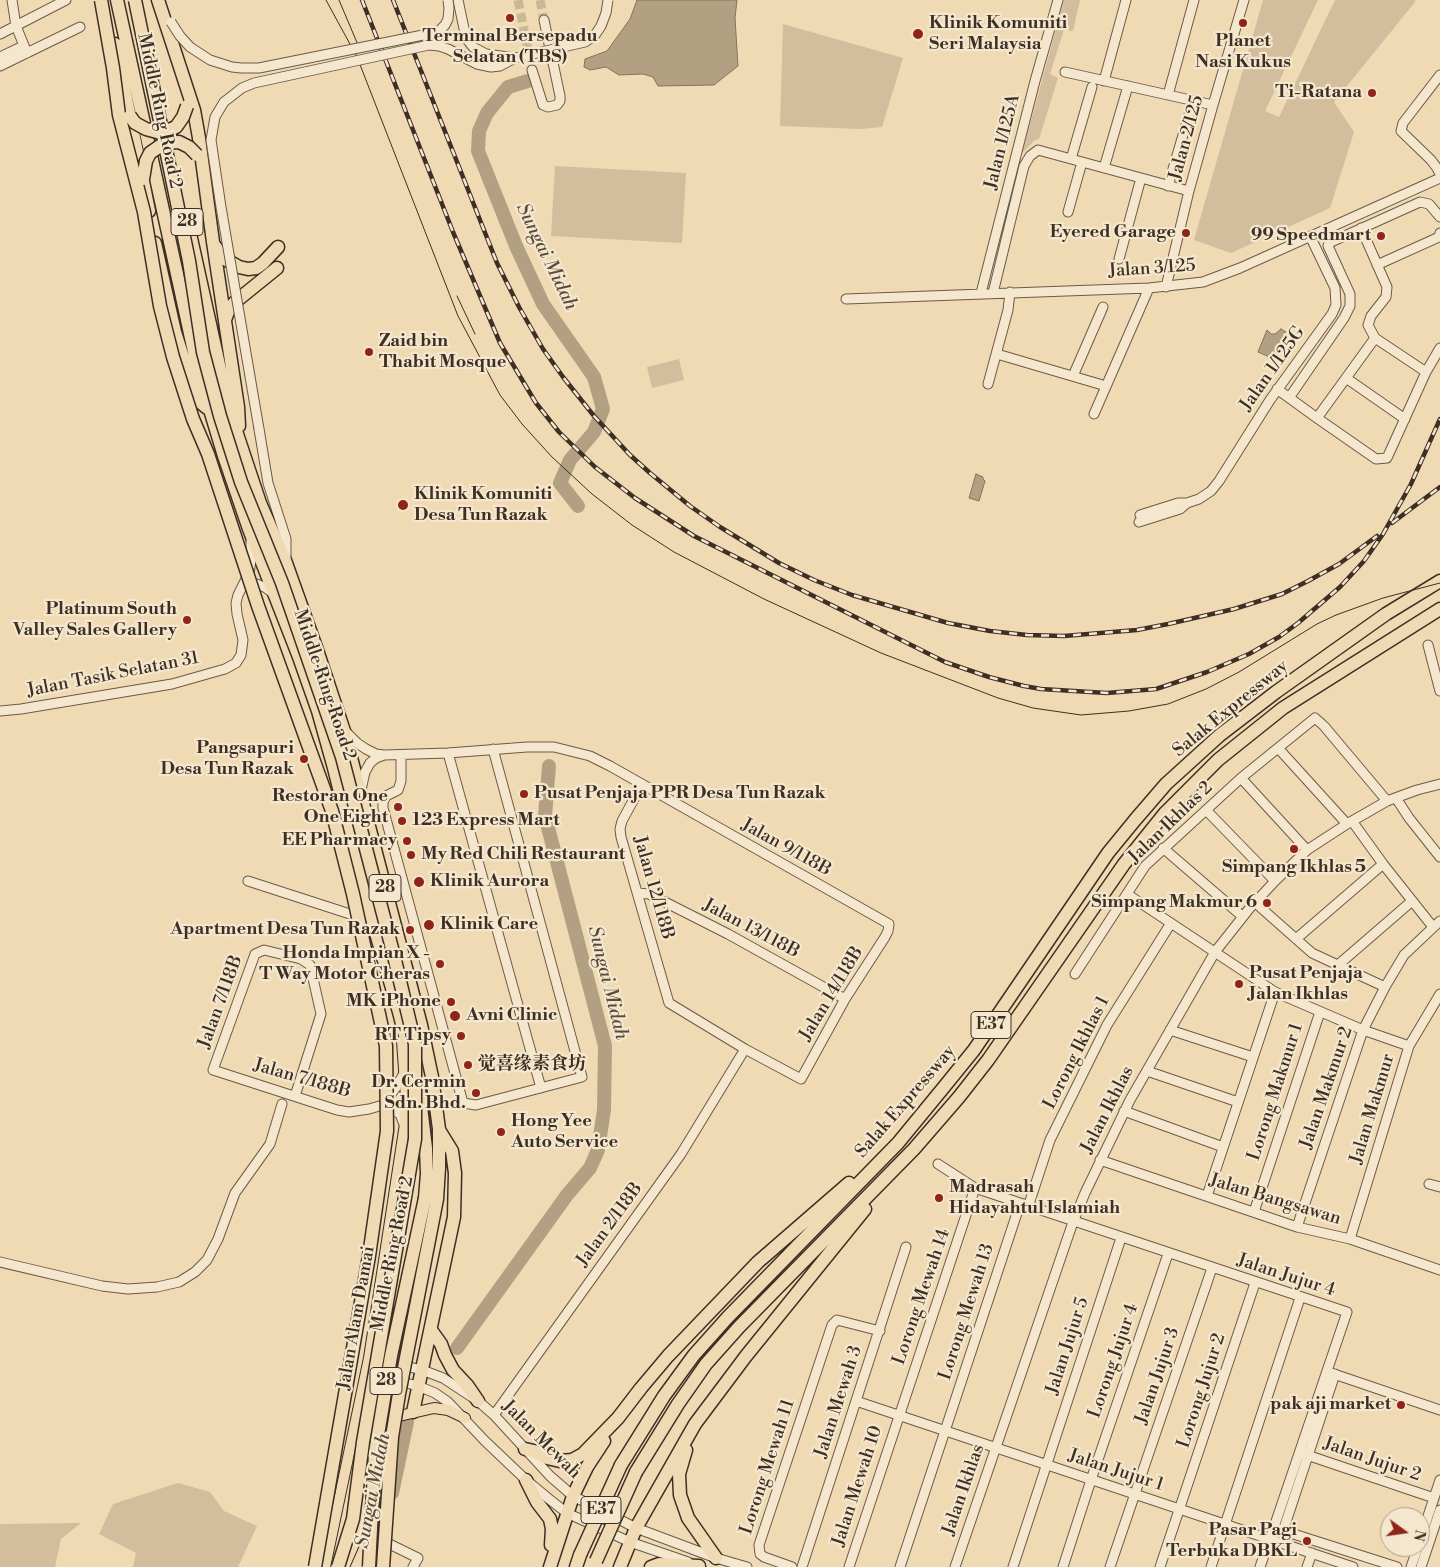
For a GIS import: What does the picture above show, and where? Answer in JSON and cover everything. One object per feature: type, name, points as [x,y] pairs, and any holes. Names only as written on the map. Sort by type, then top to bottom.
[{"type":"highway","name":"Middle Ring Road 2","points":[[137,0],[225,391],[260,504],[286,563],[344,731],[426,1045],[433,1084],[438,1129],[439,1168],[390,1356],[375,1453],[370,1567]]},
{"type":"highway","points":[[137,0],[189,262],[203,352],[220,416],[242,482],[282,583],[342,757],[415,1044],[415,1139],[363,1442],[353,1519],[338,1567]]},
{"type":"highway","points":[[158,0],[187,100],[194,110],[226,320],[238,407],[240,443]]},
{"type":"highway","name":"Middle Ring Road 2","points":[[107,2],[198,370],[224,456],[249,529],[318,712],[371,916],[400,1012],[416,1078],[425,1129],[427,1174],[431,1199],[394,1428],[383,1567]]},
{"type":"highway","points":[[107,2],[161,272],[175,332],[193,388],[201,403],[210,411]]},
{"type":"highway","points":[[107,2],[119,115],[144,212],[160,306],[173,357],[193,419],[208,454],[258,606],[332,811],[353,894],[386,1046],[387,1131],[369,1256],[315,1567]]},
{"type":"highway","points":[[130,116],[135,123],[146,129],[164,132],[176,127],[183,117],[187,100]]},
{"type":"highway","points":[[143,179],[146,161],[150,152],[167,143],[179,142],[189,147],[197,155],[204,175]]},
{"type":"highway","points":[[213,242],[223,258],[239,267],[248,269],[256,268],[263,263],[278,247]]},
{"type":"highway","points":[[226,320],[229,309],[235,302],[277,268]]},
{"type":"highway","name":"Salak Expressway","points":[[578,1561],[621,1465],[664,1396],[694,1354],[898,1143],[974,1050],[1108,853],[1166,784],[1220,735],[1276,692],[1386,614],[1440,581]]},
{"type":"highway","name":"Salak Expressway","points":[[595,1564],[636,1472],[678,1404],[706,1364],[739,1327],[914,1149],[959,1097],[988,1060],[1124,864],[1165,813],[1218,760],[1283,708],[1440,609]]},
{"type":"highway","points":[[413,1412],[451,1234],[455,1196],[455,1173],[452,1152],[438,1129]]},
{"type":"highway","points":[[549,1567],[566,1513],[587,1467],[618,1418],[641,1388],[668,1356],[758,1262],[898,1143]]},
{"type":"highway","points":[[620,1567],[636,1528],[695,1424],[746,1356],[914,1149]]},
{"type":"highway","points":[[431,1330],[441,1344],[453,1370],[478,1400]]},
{"type":"highway","points":[[525,1449],[534,1451],[547,1458],[560,1461],[572,1460],[583,1454],[618,1418]]},
{"type":"highway","points":[[695,1424],[679,1474],[680,1495],[688,1518],[716,1558]]},
{"type":"highway","points":[[526,1480],[537,1502],[550,1520],[552,1540],[549,1567]]},
{"type":"highway","points":[[651,1567],[659,1564],[701,1567]]},
{"type":"main road","name":"Jalan Alam Damai","points":[[325,1567],[369,1358],[405,1127],[405,1071],[400,1012]]},
{"type":"main road","points":[[344,1567],[350,1562],[360,1522],[370,1437],[376,1427],[386,1420],[434,1408],[448,1410],[465,1418]]},
{"type":"street","points":[[12,0],[16,26],[25,50]]},
{"type":"street","points":[[0,34],[66,0]]},
{"type":"street","points":[[163,0],[171,22],[190,47],[210,60],[242,68],[259,68],[438,32],[448,19],[448,0]]},
{"type":"street","points":[[458,0],[466,38],[473,47],[486,54],[514,58],[585,42],[595,35],[601,26],[608,0]]},
{"type":"street","name":"Jalan 1/125A","points":[[981,293],[1035,81],[1058,0]]},
{"type":"street","points":[[1104,81],[1126,0]]},
{"type":"street","points":[[1168,95],[1194,0]]},
{"type":"street","name":"Jalan 2/125","points":[[1166,286],[1189,191],[1244,0]]},
{"type":"street","points":[[532,70],[543,105],[548,107],[557,105],[560,101],[560,96],[544,20]]},
{"type":"street","points":[[0,57],[25,50],[80,27]]},
{"type":"street","points":[[286,563],[286,539],[268,484],[221,207],[211,140],[212,129],[218,110],[232,94],[254,84],[429,45],[444,47],[468,60],[491,68],[505,64],[514,58]]},
{"type":"street","points":[[528,54],[551,49]]},
{"type":"street","points":[[0,66],[25,50]]},
{"type":"street","points":[[1064,72],[1213,105]]},
{"type":"street","points":[[1440,75],[1403,123],[1401,131],[1431,160],[1440,174]]},
{"type":"street","points":[[1104,168],[1128,86]]},
{"type":"street","points":[[1070,159],[1092,87]]},
{"type":"street","points":[[1168,186],[1193,101]]},
{"type":"street","points":[[993,293],[1024,166],[1032,153],[1038,150],[1189,191]]},
{"type":"street","points":[[1068,212],[1082,162]]},
{"type":"street","points":[[1119,259],[1141,178]]},
{"type":"street","name":"Jalan 3/125","points":[[846,299],[1149,288],[1204,282],[1440,178]]},
{"type":"street","points":[[1289,398],[1344,318],[1350,306],[1350,294],[1328,243],[1420,202],[1429,204],[1440,217]]},
{"type":"street","points":[[1361,228],[1387,287],[1386,297],[1371,316],[1368,325],[1375,338],[1426,372]]},
{"type":"street","points":[[1377,265],[1439,237],[1440,233]]},
{"type":"street","name":"Jalan 1/125G","points":[[1142,518],[1178,503],[1199,499],[1214,487],[1277,390],[1332,314],[1336,305],[1333,281],[1310,236]]},
{"type":"street","points":[[1094,414],[1149,288]]},
{"type":"street","points":[[988,384],[1008,310],[1010,292]]},
{"type":"street","points":[[1073,376],[1103,307]]},
{"type":"street","points":[[1317,418],[1375,338]]},
{"type":"street","points":[[1277,390],[1376,459],[1387,458],[1426,372],[1440,348]]},
{"type":"street","points":[[997,354],[1106,386]]},
{"type":"street","points":[[1346,378],[1405,419]]},
{"type":"street","name":"Jalan Tasik Selatan 31","points":[[0,711],[172,684],[236,664],[241,655],[243,640],[236,603],[249,573],[251,561],[249,529]]},
{"type":"street","points":[[244,584],[258,584],[275,595]]},
{"type":"street","points":[[1428,645],[1440,690]]},
{"type":"street","name":"Jalan Ikhlas 2","points":[[1075,974],[1145,866],[1241,778],[1315,718],[1391,799]]},
{"type":"street","name":"Jalan 9/118B","points":[[344,731],[361,746],[376,754],[384,755],[400,756],[527,747],[554,747],[578,752],[642,784],[889,924]]},
{"type":"street","points":[[1278,748],[1350,822],[1412,901],[1436,924]]},
{"type":"street","points":[[400,756],[402,781],[398,790],[386,796],[383,808],[463,1103],[476,1106],[582,1077],[493,749]]},
{"type":"street","points":[[448,753],[541,1088]]},
{"type":"street","points":[[360,794],[365,772],[370,763],[384,755]]},
{"type":"street","points":[[1241,778],[1307,850]]},
{"type":"street","name":"Jalan 12/118B","points":[[642,784],[622,821],[620,829],[669,1003],[745,1050]]},
{"type":"street","name":"Jalan Ikhlas","points":[[955,1567],[1073,1222],[1124,1111],[1215,952],[1242,916],[1307,850],[1350,822],[1391,799],[1440,784]]},
{"type":"street","points":[[1391,799],[1440,857]]},
{"type":"street","points":[[1206,810],[1275,881]]},
{"type":"street","points":[[1163,848],[1242,916]]},
{"type":"street","points":[[1296,938],[1383,864]]},
{"type":"street","points":[[248,881],[353,915],[371,916]]},
{"type":"street","name":"Jalan 13/118B","points":[[638,893],[649,894],[728,934],[845,999]]},
{"type":"street","points":[[1127,894],[1275,992],[1363,1030],[1409,1046]]},
{"type":"street","points":[[1338,965],[1412,901]]},
{"type":"street","points":[[1260,907],[1312,953],[1385,987]]},
{"type":"street","name":"Lorong Ikhlas 1","points":[[1024,1206],[1050,1140],[1107,1025],[1171,923]]},
{"type":"street","name":"Jalan 14/118B","points":[[745,1050],[801,1079],[845,999],[885,937],[889,924]]},
{"type":"street","name":"Jalan Makmur 2","points":[[1297,1227],[1363,1030],[1404,955],[1436,924]]},
{"type":"street","name":"Jalan 7/118B","points":[[214,1070],[255,954],[264,950],[301,959],[310,965],[321,1014],[295,1096]]},
{"type":"street","points":[[1207,1196],[1275,992]]},
{"type":"street","name":"Jalan Makmur","points":[[1350,1239],[1409,1046],[1440,994]]},
{"type":"street","name":"Lorong Makmur 1","points":[[1254,1212],[1320,1012]]},
{"type":"street","points":[[1170,1030],[1253,1057]]},
{"type":"street","name":"Jalan 2/118B","points":[[494,1415],[681,1154],[745,1050]]},
{"type":"street","name":"Jalan 7/188B","points":[[214,1070],[337,1110],[349,1112],[383,1105]]},
{"type":"street","points":[[405,1071],[383,1105],[400,1114],[405,1127]]},
{"type":"street","points":[[1147,1071],[1238,1102]]},
{"type":"street","points":[[0,1262],[111,1287],[128,1289],[157,1287],[179,1282],[195,1272],[207,1260],[218,1239],[235,1192],[270,1144],[282,1104]]},
{"type":"street","points":[[1124,1111],[1223,1147]]},
{"type":"street","name":"Jalan Bangsawan","points":[[1100,1160],[1297,1227],[1350,1239],[1440,1270]]},
{"type":"street","points":[[938,1164],[975,1188],[1073,1222]]},
{"type":"street","points":[[1429,1184],[1440,1187]]},
{"type":"street","name":"Lorong Mewah 14","points":[[898,1416],[956,1249],[975,1188]]},
{"type":"street","name":"Lorong Mewah 13","points":[[900,1567],[945,1431],[1024,1206]]},
{"type":"street","name":"Jalan Jujur 4","points":[[1073,1222],[1347,1312],[1331,1373],[1300,1452],[1260,1567]]},
{"type":"street","name":"Jalan Jujur 5","points":[[1013,1567],[1121,1238]]},
{"type":"street","name":"Jalan Mewah 3","points":[[802,1567],[906,1247]]},
{"type":"street","name":"Lorong Jujur 4","points":[[1063,1567],[1168,1254]]},
{"type":"street","name":"Jalan Jujur 3","points":[[1110,1567],[1212,1268]]},
{"type":"street","name":"Lorong Jujur 2","points":[[1160,1567],[1255,1283]]},
{"type":"street","points":[[1212,1567],[1300,1298]]},
{"type":"street","name":"Lorong Mewah 11","points":[[792,1567],[768,1559],[760,1554],[759,1545],[832,1325],[836,1320],[880,1331]]},
{"type":"street","name":"Jalan Mewah","points":[[369,1358],[422,1370],[443,1378],[478,1400],[550,1476],[573,1496],[636,1528],[716,1558],[747,1567]]},
{"type":"street","name":"Jalan Mewah","points":[[366,1373],[418,1386],[435,1393],[448,1402],[526,1480],[566,1513],[630,1542],[701,1567]]},
{"type":"street","points":[[1284,1531],[1309,1456],[1331,1373],[1440,1410]]},
{"type":"street","name":"Jalan Jujur 1","points":[[856,1401],[1226,1524],[1269,1543],[1312,1553],[1353,1567]]},
{"type":"street","name":"Jalan Mewah 10","points":[[849,1567],[898,1416]]},
{"type":"street","name":"Jalan Jujur 2","points":[[1300,1452],[1434,1498]]},
{"type":"street","points":[[1430,1510],[1440,1480]]},
{"type":"street","points":[[1421,1567],[1440,1510]]},
{"type":"street","points":[[360,1522],[373,1536],[418,1558],[413,1567]]},
{"type":"street","points":[[1274,1528],[1397,1567]]},
{"type":"street","points":[[355,1542],[373,1536]]},
{"type":"street","points":[[1308,1567],[1312,1553]]},
{"type":"shaded area","points":[[637,0],[737,0],[735,18],[738,66],[714,85],[658,86],[653,77],[643,74],[619,75],[606,67],[590,70],[584,67],[585,59],[607,51],[630,19]]},
{"type":"shaded area","points":[[1064,0],[1080,0],[1073,31],[1064,30],[1050,74],[1058,78],[1039,139],[1035,140],[1022,153]]},
{"type":"shaded area","points":[[1263,0],[1318,0],[1265,111],[1279,117],[1335,0],[1415,0],[1415,2],[1334,102],[1354,132],[1330,208],[1231,253],[1194,240]]},
{"type":"shaded area","points":[[783,24],[903,58],[882,127],[860,129],[780,126]]},
{"type":"shaded area","points":[[555,166],[686,173],[682,243],[551,236]]},
{"type":"shaded area","points":[[1281,329],[1286,332],[1274,359],[1258,352],[1267,330],[1271,334],[1275,334]]},
{"type":"shaded area","points":[[679,359],[684,380],[652,388],[647,367]]},
{"type":"shaded area","points":[[976,474],[983,477],[985,481],[979,501],[969,498]]},
{"type":"shaded area","points":[[178,1483],[210,1492],[224,1511],[257,1526],[238,1567],[133,1567],[136,1553],[99,1534],[113,1504]]},
{"type":"shaded area","points":[[81,1523],[61,1539],[55,1567],[0,1567],[0,1524]]},
{"type":"waterway","name":"Sungai Midah","points":[[528,81],[508,87],[487,113],[479,131],[478,151],[516,246],[543,304],[594,377],[603,409],[594,432],[570,460],[560,483],[578,506]]},
{"type":"waterway","name":"Sungai Midah","points":[[457,1348],[567,1195],[590,1168],[598,1150],[604,1110],[605,1046],[545,816],[549,766]]},
{"type":"waterway","name":"Sungai Midah","points":[[392,1493],[407,1422]]},
{"type":"tunnel","points":[[518,0],[532,70]]},
{"type":"tunnel","points":[[540,0],[544,20]]},
{"type":"tram line","points":[[326,0],[357,57],[458,316],[500,395],[522,424],[552,457],[592,494],[632,525],[674,552],[764,599],[881,653],[998,698],[1033,708],[1081,715],[1129,711],[1168,704],[1206,689],[1239,672],[1317,624],[1336,615],[1383,598],[1440,583]]},
{"type":"tram line","points":[[339,0],[361,52]]},
{"type":"tram line","points":[[457,296],[475,334]]},
{"type":"railway","points":[[362,0],[453,232],[500,343],[536,403],[559,432],[595,467],[635,498],[694,536],[945,662],[989,677],[1024,686],[1041,689],[1107,693],[1156,689],[1207,672],[1249,654],[1279,637],[1298,623],[1340,587],[1364,561],[1383,534],[1411,484],[1440,419]]},
{"type":"railway","points":[[393,0],[497,263],[543,349],[594,416],[630,455],[690,506],[720,527],[779,563],[814,580],[852,595],[948,623],[990,631],[1064,636],[1137,630],[1234,609],[1282,594],[1339,564],[1377,536]]},
{"type":"railway","points":[[1392,523],[1440,487]]},
{"type":"place","name":"Terminal Bersepadu Selatan (TBS)","points":[[510,18]]},
{"type":"place","name":"Planet Nasi Kukus","points":[[1243,23]]},
{"type":"place","name":"Klinik Komuniti Seri Malaysia","points":[[918,34]]},
{"type":"place","name":"Ti-Ratana","points":[[1372,93]]},
{"type":"place","name":"Eyered Garage","points":[[1186,233]]},
{"type":"place","name":"99 Speedmart","points":[[1381,236]]},
{"type":"place","name":"Zaid bin Thabit Mosque","points":[[369,352]]},
{"type":"place","name":"Klinik Komuniti Desa Tun Razak","points":[[403,505]]},
{"type":"place","name":"Platinum South Valley Sales Gallery","points":[[187,620]]},
{"type":"place","name":"Pangsapuri Desa Tun Razak","points":[[304,759]]},
{"type":"place","name":"Pusat Penjaja PPR Desa Tun Razak","points":[[524,794]]},
{"type":"place","name":"Restoran One One Eight","points":[[398,807]]},
{"type":"place","name":"123 Express Mart","points":[[402,821]]},
{"type":"place","name":"EE Pharmacy","points":[[407,841]]},
{"type":"place","name":"Simpang Ikhlas 5","points":[[1294,849]]},
{"type":"place","name":"My Red Chili Restaurant","points":[[411,855]]},
{"type":"place","name":"Klinik Aurora","points":[[419,882]]},
{"type":"place","name":"Simpang Makmur 6","points":[[1267,903]]},
{"type":"place","name":"Klinik Care","points":[[429,925]]},
{"type":"place","name":"Apartment Desa Tun Razak","points":[[410,930]]},
{"type":"place","name":"Honda Impian X - T Way Motor Cheras","points":[[440,964]]},
{"type":"place","name":"Pusat Penjaja Jalan Ikhlas","points":[[1239,984]]},
{"type":"place","name":"MK iPhone","points":[[451,1002]]},
{"type":"place","name":"Avni Clinic","points":[[455,1016]]},
{"type":"place","name":"RT Tipsy","points":[[461,1036]]},
{"type":"place","name":"觉喜缘素食坊","points":[[468,1065]]},
{"type":"place","name":"Dr. Cermin Sdn. Bhd.","points":[[476,1093]]},
{"type":"place","name":"Hong Yee Auto Service","points":[[501,1132]]},
{"type":"place","name":"Madrasah Hidayahtul Islamiah","points":[[939,1198]]},
{"type":"place","name":"pak aji market","points":[[1401,1405]]},
{"type":"place","name":"Pasar Pagi Terbuka DBKL","points":[[1307,1541]]}]
